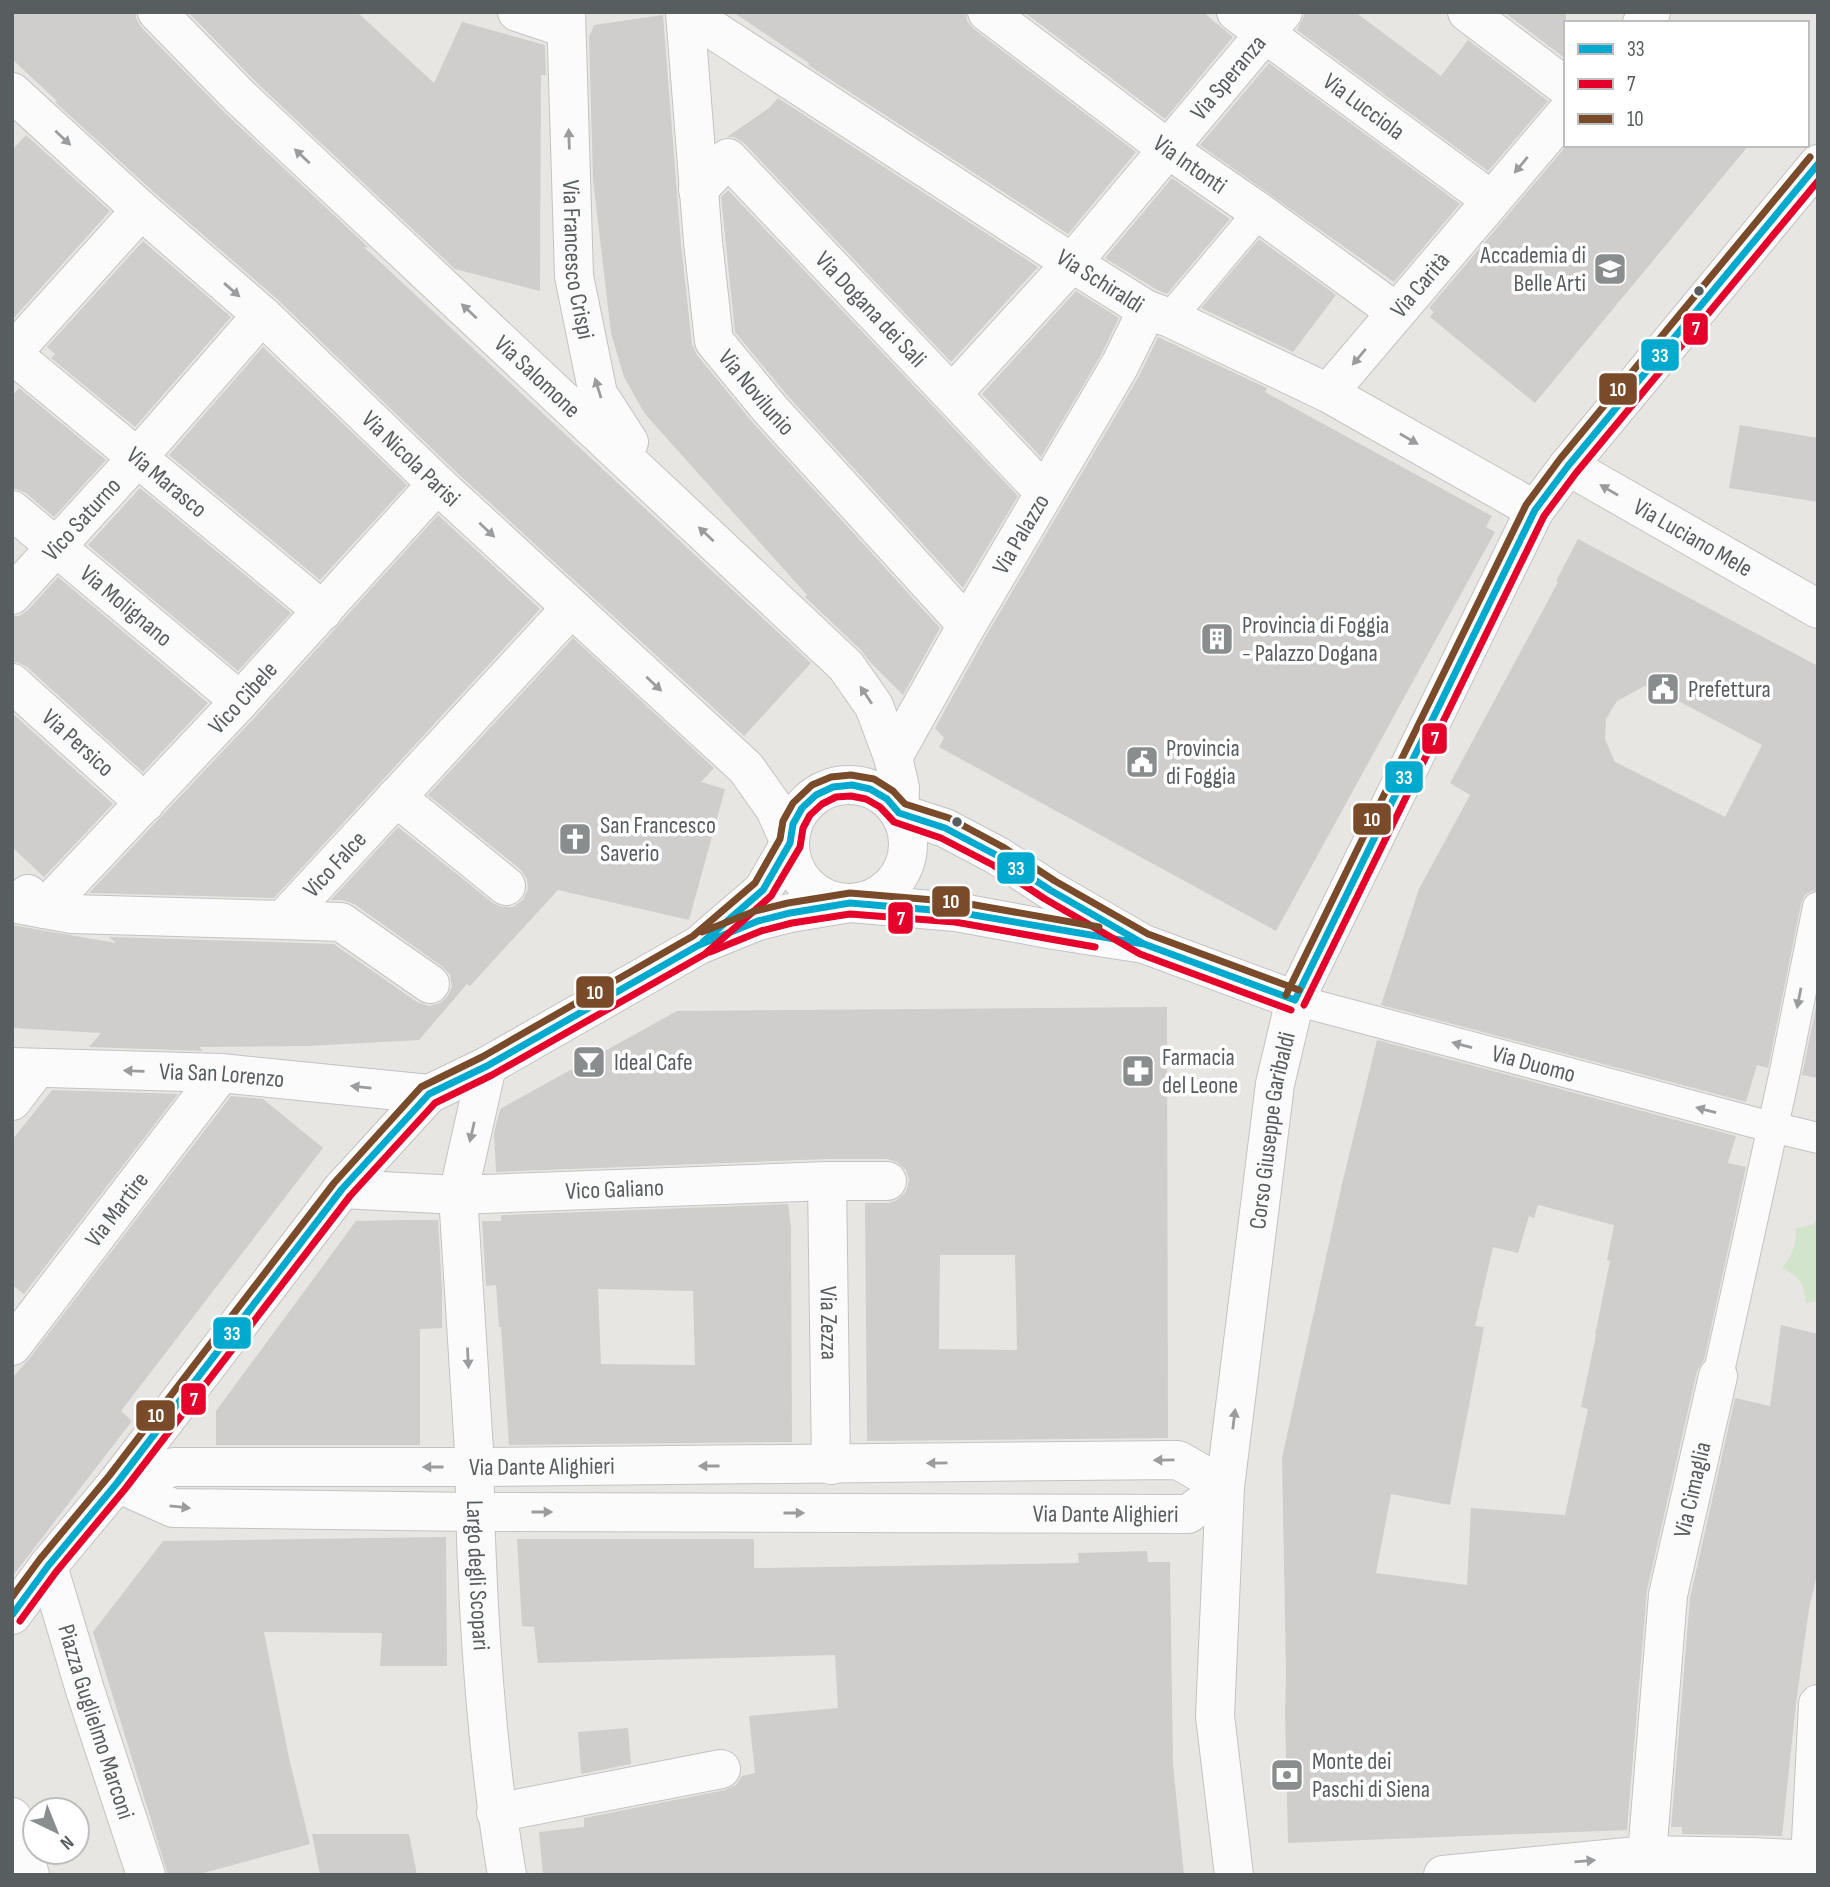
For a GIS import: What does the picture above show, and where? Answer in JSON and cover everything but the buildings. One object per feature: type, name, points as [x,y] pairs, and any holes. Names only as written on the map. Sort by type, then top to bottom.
[{"type":"street","name":"Via Salomone","points":[[157,12],[240,97],[846,666],[874,706],[893,757],[900,788],[899,813]]},
{"type":"street","points":[[517,12],[566,20]]},
{"type":"street","name":"Via Novilunio","points":[[685,12],[698,190],[713,341],[769,409],[967,625]]},
{"type":"street","name":"Via Schiraldi","points":[[685,12],[1072,263],[1158,314],[1328,393],[1535,510]]},
{"type":"street","name":"Via Intonti","points":[[987,12],[1168,149],[1396,312]]},
{"type":"street","points":[[1467,12],[1564,85]]},
{"type":"street","name":"Via Speranza","points":[[952,394],[1072,263],[1168,149],[1261,19]]},
{"type":"street","name":"Via Lucciola","points":[[1261,19],[1491,200]]},
{"type":"street","name":"Via Francesco Crispi","points":[[566,20],[574,276],[598,394],[658,488]]},
{"type":"street","name":"Via Nicola Parisi","points":[[17,107],[262,315],[437,484],[746,768],[775,809],[790,843]]},
{"type":"street","name":"Via Carità","points":[[1328,393],[1564,115]]},
{"type":"street","name":"Via Dogana dei Sali","points":[[698,190],[728,158],[1044,492]]},
{"type":"street","name":"Corso Giuseppe Garibaldi","points":[[1234,1875],[1215,1716],[1225,1487],[1275,1084],[1295,1000],[1535,510],[1568,466],[1818,164]]},
{"type":"street","points":[[12,353],[141,211]]},
{"type":"street","points":[[1158,314],[1259,212]]},
{"type":"street","name":"Via Palazzo","points":[[893,757],[1044,492],[1120,365],[1158,314]]},
{"type":"street","name":"Vico Saturno","points":[[12,595],[262,315]]},
{"type":"street","name":"Via Marasco","points":[[12,353],[323,611]]},
{"type":"street","name":"Via Luciano Mele","points":[[1568,466],[1818,608]]},
{"type":"street","name":"Vico Cibele","points":[[28,906],[145,803],[437,484]]},
{"type":"street","name":"Via Molignano","points":[[12,510],[240,701]]},
{"type":"street","name":"Vico Falce","points":[[283,920],[571,608]]},
{"type":"street","name":"Via Persico","points":[[12,683],[145,803]]},
{"type":"street","points":[[12,1615],[48,1566],[117,1483],[342,1189],[429,1094],[487,1066],[699,945],[758,921],[790,914],[850,903],[867,900],[883,892],[896,880],[904,864],[908,846],[906,829],[899,813],[887,799],[870,789],[852,785],[834,787],[816,795],[802,808],[793,824],[790,843],[792,862],[800,878],[814,892],[831,901],[850,903],[956,912],[1144,944]]},
{"type":"street","points":[[396,797],[506,886]]},
{"type":"street","points":[[899,813],[945,828],[998,856],[1050,890],[1144,944],[1295,1000]]},
{"type":"street","points":[[699,945],[763,890],[790,843]]},
{"type":"street","points":[[12,879],[28,906],[72,915],[341,922],[430,984]]},
{"type":"street","name":"Via Cimaglia","points":[[1647,1855],[1668,1595],[1718,1376],[1818,907]]},
{"type":"street","name":"Via Duomo","points":[[1295,1000],[1818,1138]]},
{"type":"street","name":"Largo degli Scopari","points":[[487,1066],[458,1195],[475,1467],[474,1512],[484,1694],[496,1813],[507,1875]]},
{"type":"street","points":[[12,1101],[25,1067]]},
{"type":"street","name":"Via San Lorenzo","points":[[25,1067],[221,1073],[429,1094]]},
{"type":"street","name":"Via Martire","points":[[19,1323],[221,1073]]},
{"type":"street","name":"Via Zezza","points":[[827,1181],[831,1465]]},
{"type":"street","name":"Vico Galiano","points":[[342,1189],[458,1195],[887,1181]]},
{"type":"street","name":"Via Dante Alighieri","points":[[1178,1460],[1225,1487],[1188,1514],[474,1512],[173,1508],[117,1483],[174,1467],[831,1465],[1178,1460]]},
{"type":"street","name":"Piazza Guglielmo Marconi","points":[[48,1566],[85,1690],[146,1875]]},
{"type":"street","points":[[1443,1875],[1647,1855],[1752,1866],[1814,1860],[1818,1704]]},
{"type":"street","points":[[496,1813],[721,1769]]},
{"type":"street","points":[[12,1817],[30,1875]]},
{"type":"green space","points":[[1818,1220],[1818,1301],[1806,1303],[1800,1281],[1782,1268],[1793,1249],[1796,1228],[1811,1225]]},
{"type":"transit line","name":"10","points":[[1286,995],[1526,505],[1560,459],[1810,157]]},
{"type":"transit line","name":"33","points":[[1295,1000],[1535,510],[1568,466],[1818,164]]},
{"type":"transit line","name":"7","points":[[1304,1005],[1544,516],[1576,473],[1818,181]]},
{"type":"transit line","name":"10","points":[[12,1597],[109,1476],[334,1183],[421,1087],[482,1057],[693,936],[755,883],[780,839],[783,821],[793,803],[812,785],[831,777],[851,775],[874,779],[893,791],[905,804],[949,818],[1003,847],[1055,881],[1148,934],[1299,990]]},
{"type":"transit line","name":"33","points":[[703,942],[763,890],[790,843],[793,824],[802,808],[816,795],[833,787],[852,785],[870,789],[887,799],[899,813],[945,828],[998,856],[1050,890],[1144,944],[1295,1000]]},
{"type":"transit line","name":"7","points":[[20,1621],[350,1196],[435,1103],[492,1075],[705,954],[771,896],[800,847],[803,828],[810,815],[822,804],[836,797],[866,799],[880,807],[894,822],[941,838],[993,865],[1045,899],[1140,954],[1291,1010]]},
{"type":"transit line","name":"10","points":[[702,932],[755,911],[850,893],[958,902],[1099,927]]},
{"type":"transit line","name":"33","points":[[12,1615],[48,1566],[117,1483],[342,1189],[429,1094],[487,1066],[699,945],[758,921],[790,913],[850,903],[956,912],[1144,944]]},
{"type":"transit line","name":"7","points":[[710,952],[761,931],[850,914],[955,922],[1095,947]]},
{"type":"place","name":"Accademia di Belle Arti","points":[[1610,269]]},
{"type":"place","name":"Provincia di Foggia - Palazzo Dogana","points":[[1217,639]]},
{"type":"place","name":"Prefettura","points":[[1663,689]]},
{"type":"place","name":"Provincia di Foggia","points":[[1142,762]]},
{"type":"place","name":"San Francesco Saverio","points":[[575,839]]},
{"type":"place","name":"Ideal Cafe","points":[[589,1062]]},
{"type":"place","name":"Farmacia del Leone","points":[[1138,1071]]},
{"type":"place","name":"Monte dei Paschi di Siena","points":[[1287,1775]]}]
